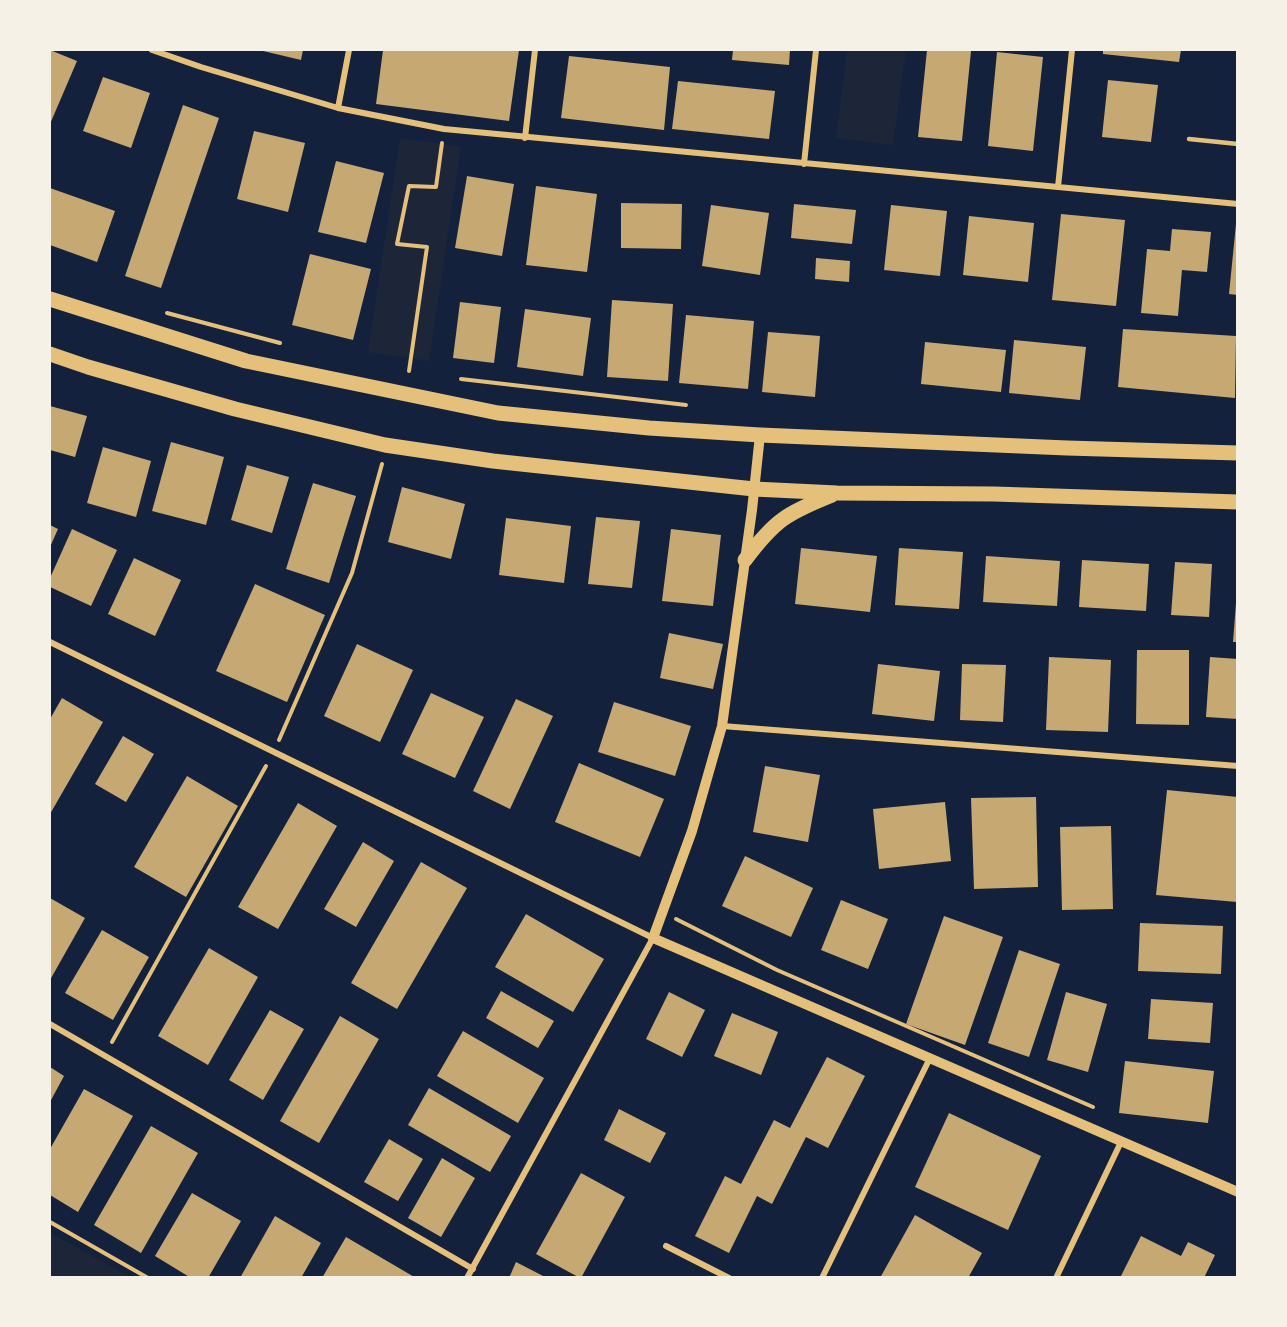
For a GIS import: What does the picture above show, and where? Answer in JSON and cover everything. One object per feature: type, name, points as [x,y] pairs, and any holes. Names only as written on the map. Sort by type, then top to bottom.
[{"type":"main road","points":[[50,299],[246,362],[498,413],[649,428],[760,435],[1238,453]]},
{"type":"main road","points":[[50,354],[235,409],[385,445],[493,461],[754,489],[1238,502]]},
{"type":"main road","points":[[745,560],[776,523],[795,510],[837,493]]},
{"type":"street","points":[[152,50],[338,108],[444,129],[1238,204]]},
{"type":"street","points":[[338,108],[349,50]]},
{"type":"street","points":[[525,138],[535,50]]},
{"type":"street","points":[[804,164],[816,50]]},
{"type":"street","points":[[1058,187],[1072,50]]},
{"type":"street","points":[[467,1278],[652,938],[692,831],[722,726],[760,435]]},
{"type":"street","points":[[50,642],[652,938],[1238,1192]]},
{"type":"street","points":[[722,726],[1238,766]]},
{"type":"street","points":[[50,1024],[472,1269]]},
{"type":"street","points":[[822,1278],[930,1058]]},
{"type":"street","points":[[1056,1278],[1121,1142]]},
{"type":"street","points":[[666,1246],[729,1278]]},
{"type":"lane","points":[[1189,139],[1238,144]]},
{"type":"path","points":[[409,371],[428,247],[397,244],[409,186],[436,187],[444,129]]},
{"type":"path","points":[[157,310],[280,343]]},
{"type":"path","points":[[461,379],[686,405]]},
{"type":"path","points":[[662,912],[777,970],[1098,1109]]},
{"type":"path","points":[[50,1222],[148,1278]]},
{"type":"shaded area","points":[[847,50],[906,50],[893,145],[836,138]]},
{"type":"shaded area","points":[[400,138],[461,147],[429,361],[368,352]]},
{"type":"shaded area","points":[[50,1233],[131,1277],[50,1277]]},
{"type":"building","points":[[50,50],[77,61],[50,124]]},
{"type":"building","points":[[259,50],[303,50],[301,60]]},
{"type":"building","points":[[383,50],[519,50],[509,121],[376,104]]},
{"type":"building","points":[[733,50],[790,50],[789,65],[732,60]]},
{"type":"building","points":[[927,50],[971,51],[962,141],[918,137]]},
{"type":"building","points":[[1103,50],[1181,50],[1179,62],[1103,54]]},
{"type":"building","points":[[997,52],[1043,57],[1033,151],[988,146]]},
{"type":"building","points":[[569,56],[670,67],[664,130],[561,118]]},
{"type":"building","points":[[103,77],[150,93],[131,148],[83,131]]},
{"type":"building","points":[[1108,80],[1158,85],[1151,142],[1102,137]]},
{"type":"building","points":[[678,81],[775,91],[769,139],[672,129]]},
{"type":"building","points":[[183,105],[219,118],[161,288],[125,276]]},
{"type":"building","points":[[254,131],[305,143],[288,212],[237,199]]},
{"type":"building","points":[[336,161],[384,173],[366,243],[318,232]]},
{"type":"building","points":[[467,176],[514,184],[502,256],[455,248]]},
{"type":"building","points":[[536,186],[597,194],[587,272],[526,265]]},
{"type":"building","points":[[50,188],[115,211],[97,262],[50,245]]},
{"type":"building","points":[[621,203],[682,204],[681,249],[621,248]]},
{"type":"building","points":[[794,204],[856,210],[852,244],[791,238]]},
{"type":"building","points":[[711,205],[769,213],[760,275],[702,266]]},
{"type":"building","points":[[891,205],[947,211],[940,276],[884,270]]},
{"type":"building","points":[[1061,214],[1125,220],[1116,306],[1052,300]]},
{"type":"building","points":[[969,216],[1034,223],[1028,282],[963,275]]},
{"type":"building","points":[[1236,224],[1238,224],[1238,295],[1229,294]]},
{"type":"building","points":[[1172,229],[1211,232],[1207,272],[1182,270],[1178,316],[1141,313],[1147,249],[1170,251]]},
{"type":"building","points":[[310,254],[371,269],[353,340],[292,325]]},
{"type":"building","points":[[816,258],[850,261],[849,282],[815,279]]},
{"type":"building","points":[[612,300],[673,304],[668,381],[607,377]]},
{"type":"building","points":[[460,302],[501,307],[494,363],[453,358]]},
{"type":"building","points":[[525,309],[591,318],[583,376],[517,367]]},
{"type":"building","points":[[686,315],[754,321],[748,389],[679,383]]},
{"type":"building","points":[[1123,329],[1236,336],[1235,398],[1118,387]]},
{"type":"building","points":[[768,332],[820,336],[815,397],[762,392]]},
{"type":"building","points":[[1014,340],[1086,347],[1080,400],[1009,393]]},
{"type":"building","points":[[925,342],[1006,350],[1001,392],[921,384]]},
{"type":"building","points":[[50,406],[87,416],[75,457],[50,450]]},
{"type":"building","points":[[171,442],[224,457],[206,525],[152,511]]},
{"type":"building","points":[[103,447],[151,461],[136,517],[87,503]]},
{"type":"building","points":[[247,465],[289,477],[272,533],[231,520]]},
{"type":"building","points":[[313,483],[356,496],[329,583],[286,569]]},
{"type":"building","points":[[402,487],[465,504],[451,559],[388,542]]},
{"type":"building","points":[[596,517],[640,521],[632,588],[588,584]]},
{"type":"building","points":[[506,518],[571,526],[564,583],[499,575]]},
{"type":"building","points":[[50,525],[58,529],[50,547]]},
{"type":"building","points":[[72,529],[117,550],[91,606],[50,587],[50,578]]},
{"type":"building","points":[[671,529],[721,535],[713,606],[662,601]]},
{"type":"building","points":[[801,548],[877,556],[870,612],[795,604]]},
{"type":"building","points":[[899,548],[963,552],[959,609],[895,605]]},
{"type":"building","points":[[986,556],[1060,561],[1057,606],[983,602]]},
{"type":"building","points":[[134,558],[181,580],[155,636],[108,614]]},
{"type":"building","points":[[1082,560],[1149,564],[1146,611],[1079,607]]},
{"type":"building","points":[[1175,562],[1212,564],[1209,617],[1171,615]]},
{"type":"building","points":[[255,584],[325,615],[287,702],[216,671]]},
{"type":"building","points":[[1236,603],[1238,603],[1238,642],[1233,642]]},
{"type":"building","points":[[669,633],[723,644],[713,689],[660,678]]},
{"type":"building","points":[[357,644],[413,670],[380,742],[324,716]]},
{"type":"building","points":[[1137,650],[1189,650],[1189,725],[1136,724]]},
{"type":"building","points":[[1049,657],[1111,660],[1108,732],[1046,730]]},
{"type":"building","points":[[1210,657],[1238,659],[1238,719],[1206,717]]},
{"type":"building","points":[[878,664],[940,671],[934,721],[872,714]]},
{"type":"building","points":[[962,664],[1006,665],[1003,722],[960,720]]},
{"type":"building","points":[[431,693],[484,717],[455,778],[402,754]]},
{"type":"building","points":[[62,698],[103,722],[50,814],[50,719]]},
{"type":"building","points":[[516,699],[553,716],[510,809],[473,791]]},
{"type":"building","points":[[614,702],[691,726],[675,776],[598,752]]},
{"type":"building","points":[[123,736],[154,754],[126,802],[95,784]]},
{"type":"building","points":[[579,763],[664,799],[640,857],[555,822]]},
{"type":"building","points":[[765,766],[820,775],[808,842],[753,832]]},
{"type":"building","points":[[187,776],[238,806],[186,897],[134,867]]},
{"type":"building","points":[[1167,790],[1238,797],[1237,902],[1156,895]]},
{"type":"building","points":[[1036,797],[1038,887],[974,889],[971,798]]},
{"type":"building","points":[[945,802],[951,861],[879,869],[873,809]]},
{"type":"building","points":[[298,803],[337,826],[278,929],[238,907]]},
{"type":"building","points":[[1111,826],[1113,909],[1062,910],[1060,827]]},
{"type":"building","points":[[363,842],[394,861],[356,927],[324,909]]},
{"type":"building","points":[[745,856],[813,888],[791,937],[722,906]]},
{"type":"building","points":[[421,862],[467,888],[397,1009],[351,983]]},
{"type":"building","points":[[50,898],[85,918],[50,980]]},
{"type":"building","points":[[841,900],[888,919],[868,969],[821,950]]},
{"type":"building","points":[[526,914],[604,959],[573,1012],[495,967]]},
{"type":"building","points":[[944,916],[1003,937],[965,1045],[906,1024]]},
{"type":"building","points":[[1140,923],[1223,926],[1221,974],[1138,971]]},
{"type":"building","points":[[102,930],[149,957],[113,1020],[65,993]]},
{"type":"building","points":[[209,948],[258,977],[208,1065],[158,1036]]},
{"type":"building","points":[[1019,950],[1060,964],[1029,1057],[988,1043]]},
{"type":"building","points":[[501,991],[554,1021],[538,1048],[486,1018]]},
{"type":"building","points":[[669,992],[705,1010],[682,1057],[646,1039]]},
{"type":"building","points":[[1066,992],[1107,1004],[1088,1072],[1047,1060]]},
{"type":"building","points":[[1151,999],[1213,1003],[1210,1043],[1148,1039]]},
{"type":"building","points":[[270,1010],[304,1029],[263,1100],[229,1080]]},
{"type":"building","points":[[732,1013],[778,1032],[761,1075],[714,1056]]},
{"type":"building","points":[[340,1016],[379,1039],[319,1143],[280,1121]]},
{"type":"building","points":[[463,1031],[544,1078],[518,1123],[437,1076]]},
{"type":"building","points":[[827,1057],[865,1076],[828,1148],[806,1137],[772,1204],[757,1196],[729,1253],[695,1236],[725,1176],[741,1184],[774,1120],[790,1128]]},
{"type":"building","points":[[1125,1061],[1214,1071],[1208,1123],[1119,1113]]},
{"type":"building","points":[[50,1067],[64,1076],[50,1102]]},
{"type":"building","points":[[429,1088],[511,1136],[490,1172],[408,1125]]},
{"type":"building","points":[[84,1089],[133,1116],[78,1212],[50,1195],[50,1149]]},
{"type":"building","points":[[619,1109],[666,1133],[650,1163],[604,1140]]},
{"type":"building","points":[[949,1113],[1041,1156],[1008,1230],[915,1187]]},
{"type":"building","points":[[151,1126],[198,1153],[141,1253],[94,1225]]},
{"type":"building","points":[[389,1139],[423,1159],[398,1201],[364,1182]]},
{"type":"building","points":[[442,1158],[475,1178],[441,1237],[408,1218]]},
{"type":"building","points":[[581,1173],[625,1197],[580,1278],[536,1254]]},
{"type":"building","points":[[192,1193],[241,1221],[208,1278],[191,1278],[155,1256]]},
{"type":"building","points":[[915,1215],[982,1253],[968,1278],[880,1278]]},
{"type":"building","points":[[275,1216],[321,1243],[301,1278],[240,1278]]},
{"type":"building","points":[[1141,1236],[1181,1256],[1188,1242],[1215,1255],[1204,1278],[1120,1278]]},
{"type":"building","points":[[346,1237],[416,1278],[322,1278]]},
{"type":"building","points":[[516,1262],[547,1278],[509,1278]]}]
